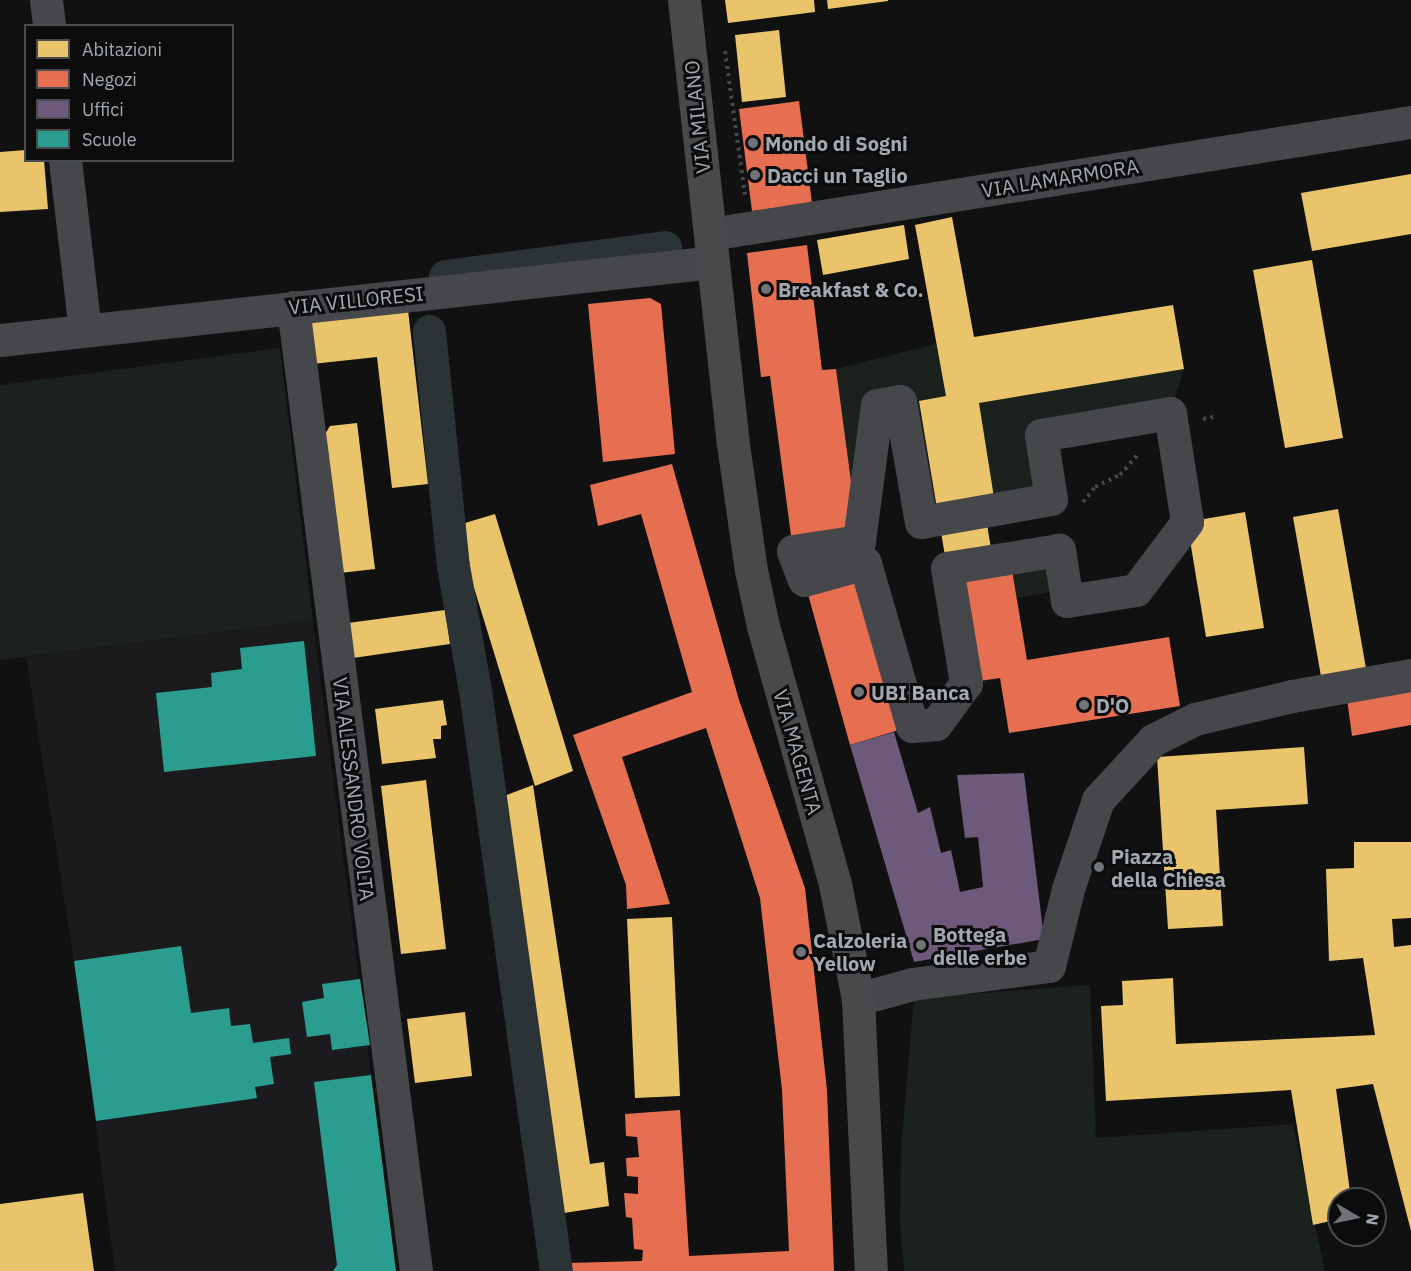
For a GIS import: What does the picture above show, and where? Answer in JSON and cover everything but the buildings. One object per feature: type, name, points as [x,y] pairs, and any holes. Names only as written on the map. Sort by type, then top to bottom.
[{"type":"main road","name":"VIA MILANO","points":[[684,0],[711,248]]},
{"type":"main road","name":"VIA MAGENTA","points":[[711,248],[751,570],[763,626],[835,884],[858,999],[871,1271]]},
{"type":"street","points":[[46,0],[49,24]]},
{"type":"street","name":"VIA LAMARMORA","points":[[711,248],[750,226],[1411,122]]},
{"type":"street","points":[[65,162],[85,330]]},
{"type":"street","name":"VIA VILLORESI","points":[[0,339],[294,307],[711,248]]},
{"type":"street","name":"VIA ALESSANDRO VOLTA","points":[[294,307],[416,1271]]},
{"type":"street","points":[[900,401],[921,522],[1050,500],[1041,435],[1170,413],[1172,426],[1187,522],[1136,590],[1067,601],[1059,550],[947,568],[966,683],[936,724],[912,726],[865,563],[804,580],[793,551],[859,541],[877,405],[900,401]]},
{"type":"street","points":[[858,999],[912,984],[1049,966],[1068,889],[1098,800],[1153,740],[1195,719],[1292,696],[1411,675]]},
{"type":"path","points":[[724,45],[750,226]]},
{"type":"path","points":[[1082,505],[1095,487],[1120,475],[1157,430],[1216,416]]},
{"type":"shaded area","points":[[936,344],[946,396],[919,402],[939,521],[900,401],[859,541],[836,369]]},
{"type":"shaded area","points":[[280,348],[313,621],[0,660],[0,385]]},
{"type":"shaded area","points":[[1184,369],[1170,413],[1041,435],[1051,499],[996,510],[979,403]]},
{"type":"shaded area","points":[[1059,550],[1065,589],[1017,598],[1010,558]]},
{"type":"shaded area","points":[[313,621],[396,1271],[115,1271],[74,961],[26,657]]},
{"type":"shaded area","points":[[1090,985],[1096,1138],[1293,1124],[1325,1271],[904,1271],[900,1225],[901,1149],[914,998]]},
{"type":"waterway","points":[[445,276],[665,247]]},
{"type":"waterway","points":[[429,331],[453,566],[476,697],[556,1271]]},
{"type":"place","name":"Mondo di Sogni","points":[[753,143]]},
{"type":"place","name":"Dacci un Taglio","points":[[755,175]]},
{"type":"place","name":"Breakfast & Co.","points":[[766,289]]},
{"type":"place","name":"UBI Banca","points":[[859,692]]},
{"type":"place","name":"D'O","points":[[1084,705]]},
{"type":"place","name":"Piazza della Chiesa","points":[[1099,867]]},
{"type":"place","name":"Bottega delle erbe","points":[[921,945]]},
{"type":"place","name":"Calzoleria Yellow","points":[[801,952]]}]
